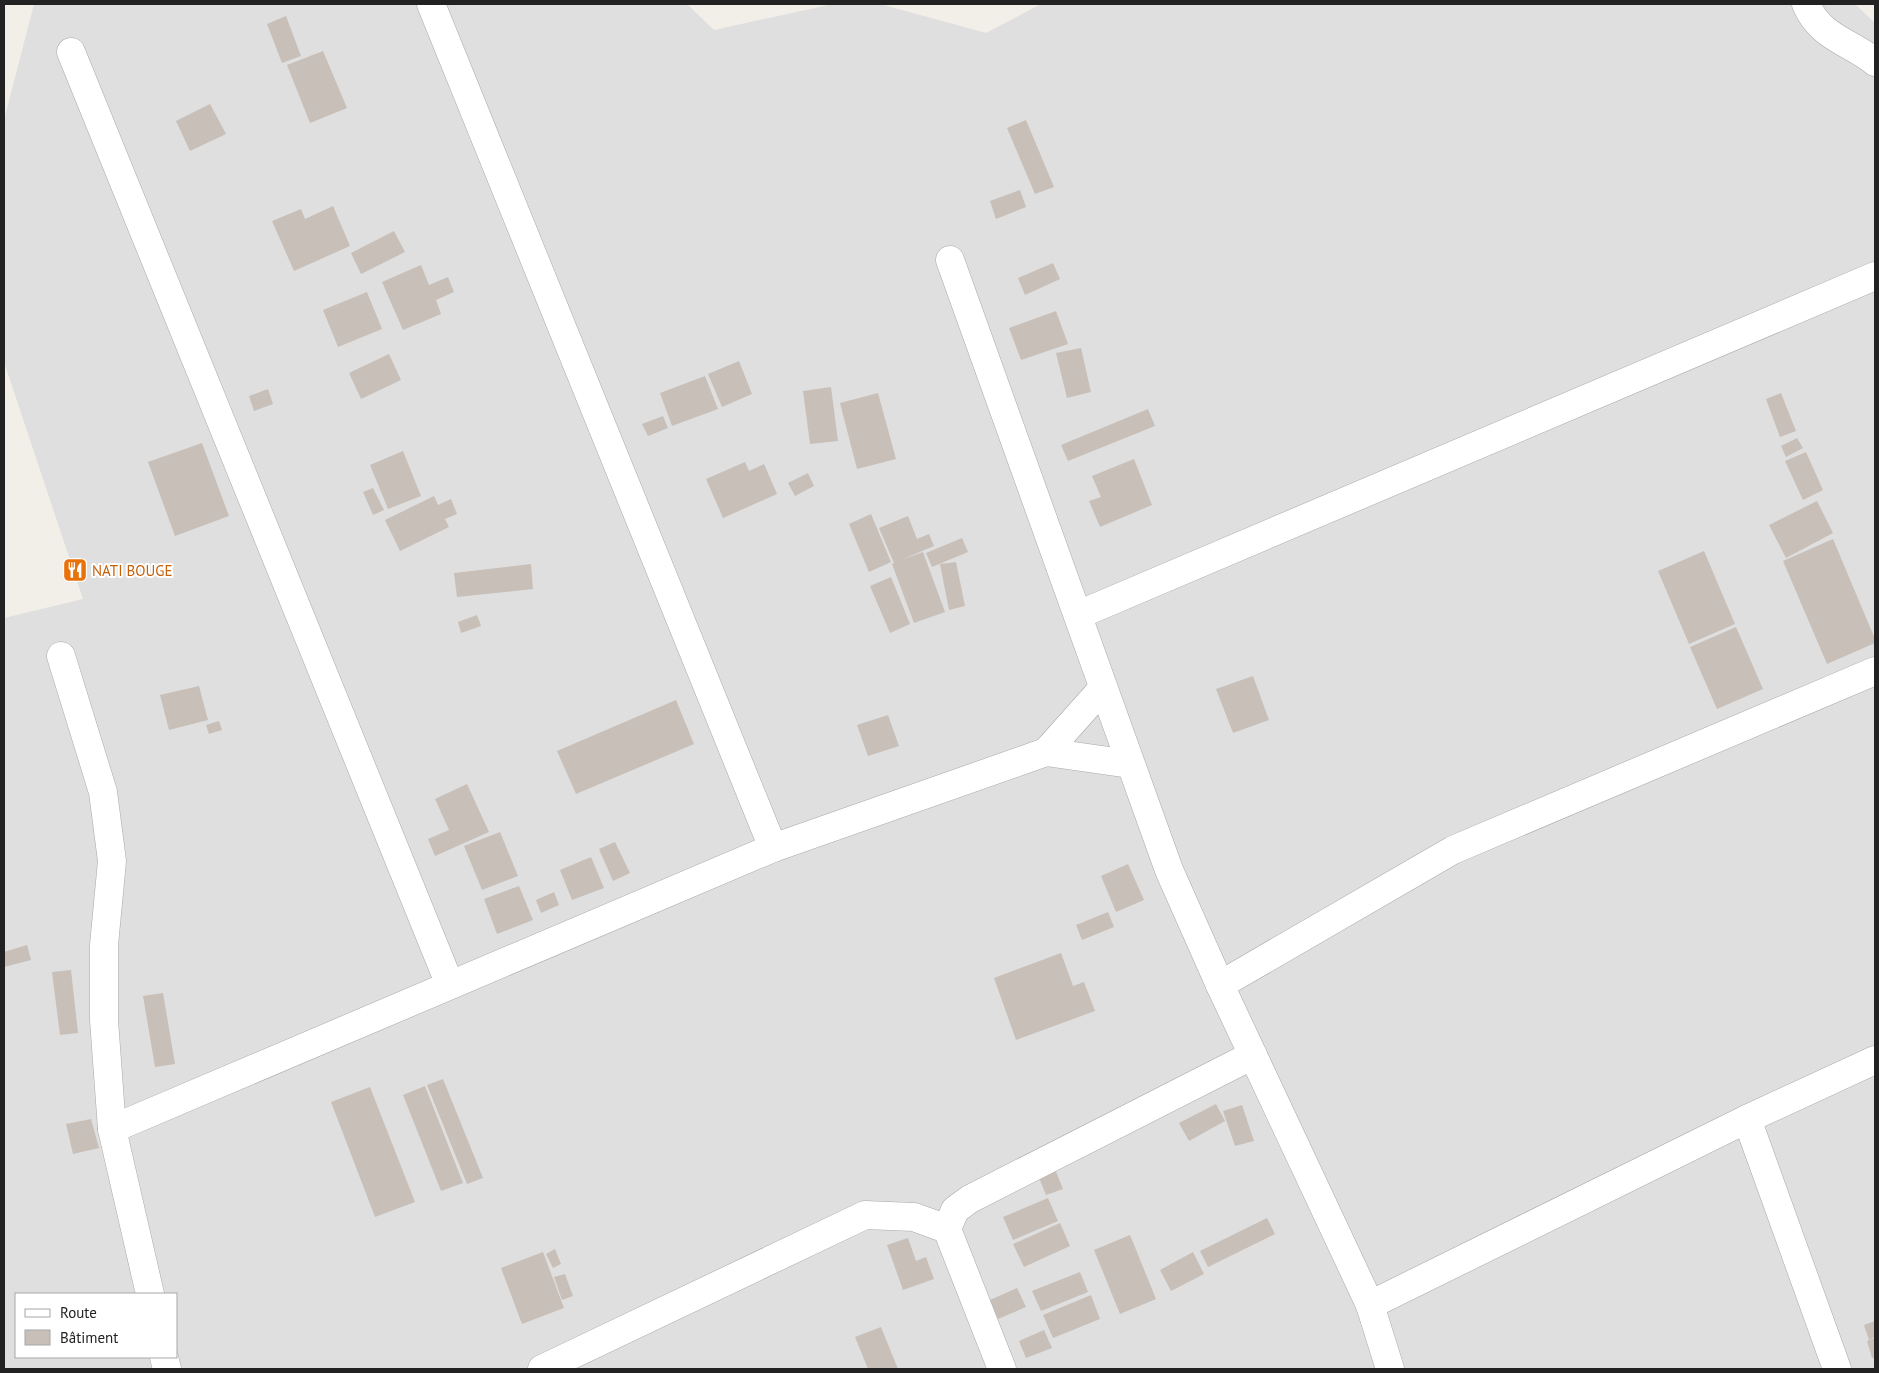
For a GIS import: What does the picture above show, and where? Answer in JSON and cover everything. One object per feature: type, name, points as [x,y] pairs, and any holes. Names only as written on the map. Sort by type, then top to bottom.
[{"type":"street","points":[[431,4],[773,848]]},
{"type":"street","points":[[1806,4],[1809,12],[1832,37],[1875,62]]},
{"type":"street","points":[[71,52],[450,985]]},
{"type":"street","points":[[950,260],[1169,870],[1220,985],[1370,1305],[1390,1369]]},
{"type":"street","points":[[1078,615],[1875,276]]},
{"type":"street","points":[[61,656],[103,792],[112,861],[104,945],[104,1020],[112,1129],[150,1293]]},
{"type":"street","points":[[1220,985],[1453,850],[1875,671]]},
{"type":"street","points":[[1046,752],[1103,688]]},
{"type":"street","points":[[112,1129],[773,848],[1046,752],[1130,764]]},
{"type":"street","points":[[1002,1369],[948,1229],[955,1210],[970,1199],[1253,1055]]},
{"type":"street","points":[[1370,1305],[1747,1119],[1875,1060]]},
{"type":"street","points":[[1747,1119],[1837,1369]]},
{"type":"street","points":[[542,1369],[865,1215],[914,1218],[948,1229]]},
{"type":"shaded area","points":[[34,4],[687,4],[714,30],[833,4],[880,4],[986,33],[1041,4],[1855,4],[1875,23],[1875,1369],[4,1369],[4,618],[83,599],[4,362],[4,120]]},
{"type":"building","points":[[286,16],[301,56],[282,63],[267,24]]},
{"type":"building","points":[[323,51],[347,108],[310,123],[287,65]]},
{"type":"building","points":[[210,104],[226,134],[190,151],[176,121]]},
{"type":"building","points":[[1026,120],[1054,187],[1035,194],[1007,128]]},
{"type":"building","points":[[1020,190],[1026,207],[996,219],[990,201]]},
{"type":"building","points":[[333,206],[350,246],[294,271],[272,221],[301,209],[305,219]]},
{"type":"building","points":[[394,231],[405,252],[361,274],[351,253]]},
{"type":"building","points":[[1053,263],[1060,279],[1025,295],[1018,278]]},
{"type":"building","points":[[421,265],[429,285],[448,277],[454,292],[436,300],[441,314],[403,330],[382,282]]},
{"type":"building","points":[[367,292],[382,329],[338,347],[323,310]]},
{"type":"building","points":[[1056,311],[1068,344],[1021,360],[1009,328]]},
{"type":"building","points":[[1081,348],[1091,392],[1067,398],[1056,353]]},
{"type":"building","points":[[389,354],[401,380],[361,399],[349,373]]},
{"type":"building","points":[[739,361],[752,394],[722,407],[708,374]]},
{"type":"building","points":[[705,376],[718,409],[672,426],[660,393]]},
{"type":"building","points":[[831,387],[838,441],[810,444],[803,391]]},
{"type":"building","points":[[268,389],[273,404],[254,411],[249,396]]},
{"type":"building","points":[[878,393],[896,459],[857,469],[840,403]]},
{"type":"building","points":[[1781,393],[1796,431],[1780,437],[1766,399]]},
{"type":"building","points":[[1148,409],[1155,426],[1068,461],[1061,445]]},
{"type":"building","points":[[663,416],[668,428],[648,436],[642,424]]},
{"type":"building","points":[[1797,438],[1803,448],[1786,457],[1781,446]]},
{"type":"building","points":[[202,443],[229,516],[175,536],[148,462]]},
{"type":"building","points":[[403,451],[421,496],[388,509],[370,465]]},
{"type":"building","points":[[1806,452],[1823,490],[1803,500],[1785,461]]},
{"type":"building","points":[[1134,459],[1152,505],[1100,527],[1089,501],[1101,497],[1092,476]]},
{"type":"building","points":[[745,462],[749,471],[764,464],[777,494],[723,518],[706,479]]},
{"type":"building","points":[[808,473],[814,486],[795,496],[788,483]]},
{"type":"building","points":[[373,488],[384,510],[373,515],[363,492]]},
{"type":"building","points":[[434,496],[438,505],[451,499],[457,514],[445,519],[449,527],[400,551],[385,520]]},
{"type":"building","points":[[1817,501],[1833,533],[1786,558],[1769,525]]},
{"type":"building","points":[[871,514],[891,562],[869,572],[849,524]]},
{"type":"building","points":[[908,516],[917,539],[929,534],[934,546],[901,560],[923,552],[945,612],[914,623],[892,564],[894,563],[879,528]]},
{"type":"building","points":[[962,538],[968,552],[932,567],[926,553]]},
{"type":"building","points":[[1833,539],[1875,643],[1827,664],[1783,561]]},
{"type":"building","points":[[1704,551],[1735,624],[1689,644],[1658,571]]},
{"type":"building","points":[[956,562],[965,606],[949,610],[940,564]]},
{"type":"building","points":[[531,564],[533,589],[457,597],[454,573]]},
{"type":"building","points":[[891,577],[910,624],[890,633],[870,586]]},
{"type":"building","points":[[477,615],[481,626],[461,633],[458,622]]},
{"type":"building","points":[[1736,627],[1763,689],[1717,709],[1690,647]]},
{"type":"building","points":[[1253,676],[1269,720],[1233,733],[1216,689]]},
{"type":"building","points":[[199,686],[208,720],[169,730],[160,695]]},
{"type":"building","points":[[676,700],[694,744],[576,794],[557,751]]},
{"type":"building","points":[[888,715],[899,746],[868,756],[857,725]]},
{"type":"building","points":[[219,721],[222,730],[209,734],[206,725]]},
{"type":"building","points":[[467,784],[489,832],[435,856],[428,839],[449,830],[435,799]]},
{"type":"building","points":[[500,832],[518,876],[482,890],[464,846]]},
{"type":"building","points":[[615,842],[630,873],[613,881],[599,849]]},
{"type":"building","points":[[591,857],[604,888],[572,900],[560,870]]},
{"type":"building","points":[[1128,864],[1144,900],[1116,912],[1101,876]]},
{"type":"building","points":[[519,886],[533,920],[497,934],[484,899]]},
{"type":"building","points":[[554,892],[559,905],[541,913],[536,900]]},
{"type":"building","points":[[1108,912],[1114,927],[1082,940],[1076,925]]},
{"type":"building","points":[[27,945],[31,960],[4,967],[4,952]]},
{"type":"building","points":[[1061,953],[1073,986],[1084,982],[1095,1011],[1016,1040],[994,978]]},
{"type":"building","points":[[71,970],[78,1033],[60,1035],[52,972]]},
{"type":"building","points":[[163,993],[175,1064],[155,1067],[143,996]]},
{"type":"building","points":[[443,1079],[483,1178],[467,1184],[427,1085]]},
{"type":"building","points":[[425,1086],[463,1183],[441,1191],[403,1095]]},
{"type":"building","points":[[370,1087],[415,1202],[375,1217],[331,1102]]},
{"type":"building","points":[[1216,1104],[1225,1121],[1189,1141],[1179,1123]]},
{"type":"building","points":[[1242,1105],[1254,1141],[1235,1146],[1223,1111]]},
{"type":"building","points":[[91,1119],[99,1148],[73,1154],[66,1124]]},
{"type":"building","points":[[1055,1169],[1063,1189],[1046,1195],[1038,1175]]},
{"type":"building","points":[[1048,1198],[1058,1221],[1013,1240],[1003,1217]]},
{"type":"building","points":[[1267,1218],[1275,1234],[1208,1267],[1200,1251]]},
{"type":"building","points":[[1060,1223],[1070,1246],[1024,1267],[1013,1244]]},
{"type":"building","points":[[1130,1235],[1156,1299],[1120,1314],[1094,1250]]},
{"type":"building","points":[[908,1238],[916,1261],[926,1257],[934,1279],[903,1290],[887,1245]]},
{"type":"building","points":[[555,1249],[561,1264],[553,1268],[546,1254]]},
{"type":"building","points":[[543,1252],[564,1308],[522,1324],[501,1268]]},
{"type":"building","points":[[1193,1252],[1204,1274],[1171,1291],[1160,1270]]},
{"type":"building","points":[[1080,1272],[1088,1292],[1041,1311],[1032,1291]]},
{"type":"building","points":[[565,1274],[573,1296],[562,1300],[554,1277]]},
{"type":"building","points":[[1017,1288],[1026,1307],[998,1319],[990,1300]]},
{"type":"building","points":[[1091,1295],[1100,1319],[1053,1338],[1043,1315]]},
{"type":"building","points":[[1875,1321],[1875,1337],[1869,1340],[1864,1325]]},
{"type":"building","points":[[881,1327],[898,1369],[868,1369],[855,1337]]},
{"type":"building","points":[[1044,1330],[1052,1348],[1026,1358],[1019,1341]]},
{"type":"building","points":[[1875,1338],[1875,1357],[1872,1358],[1867,1341]]},
{"type":"place","name":"NATI BOUGE","points":[[75,570]]}]
